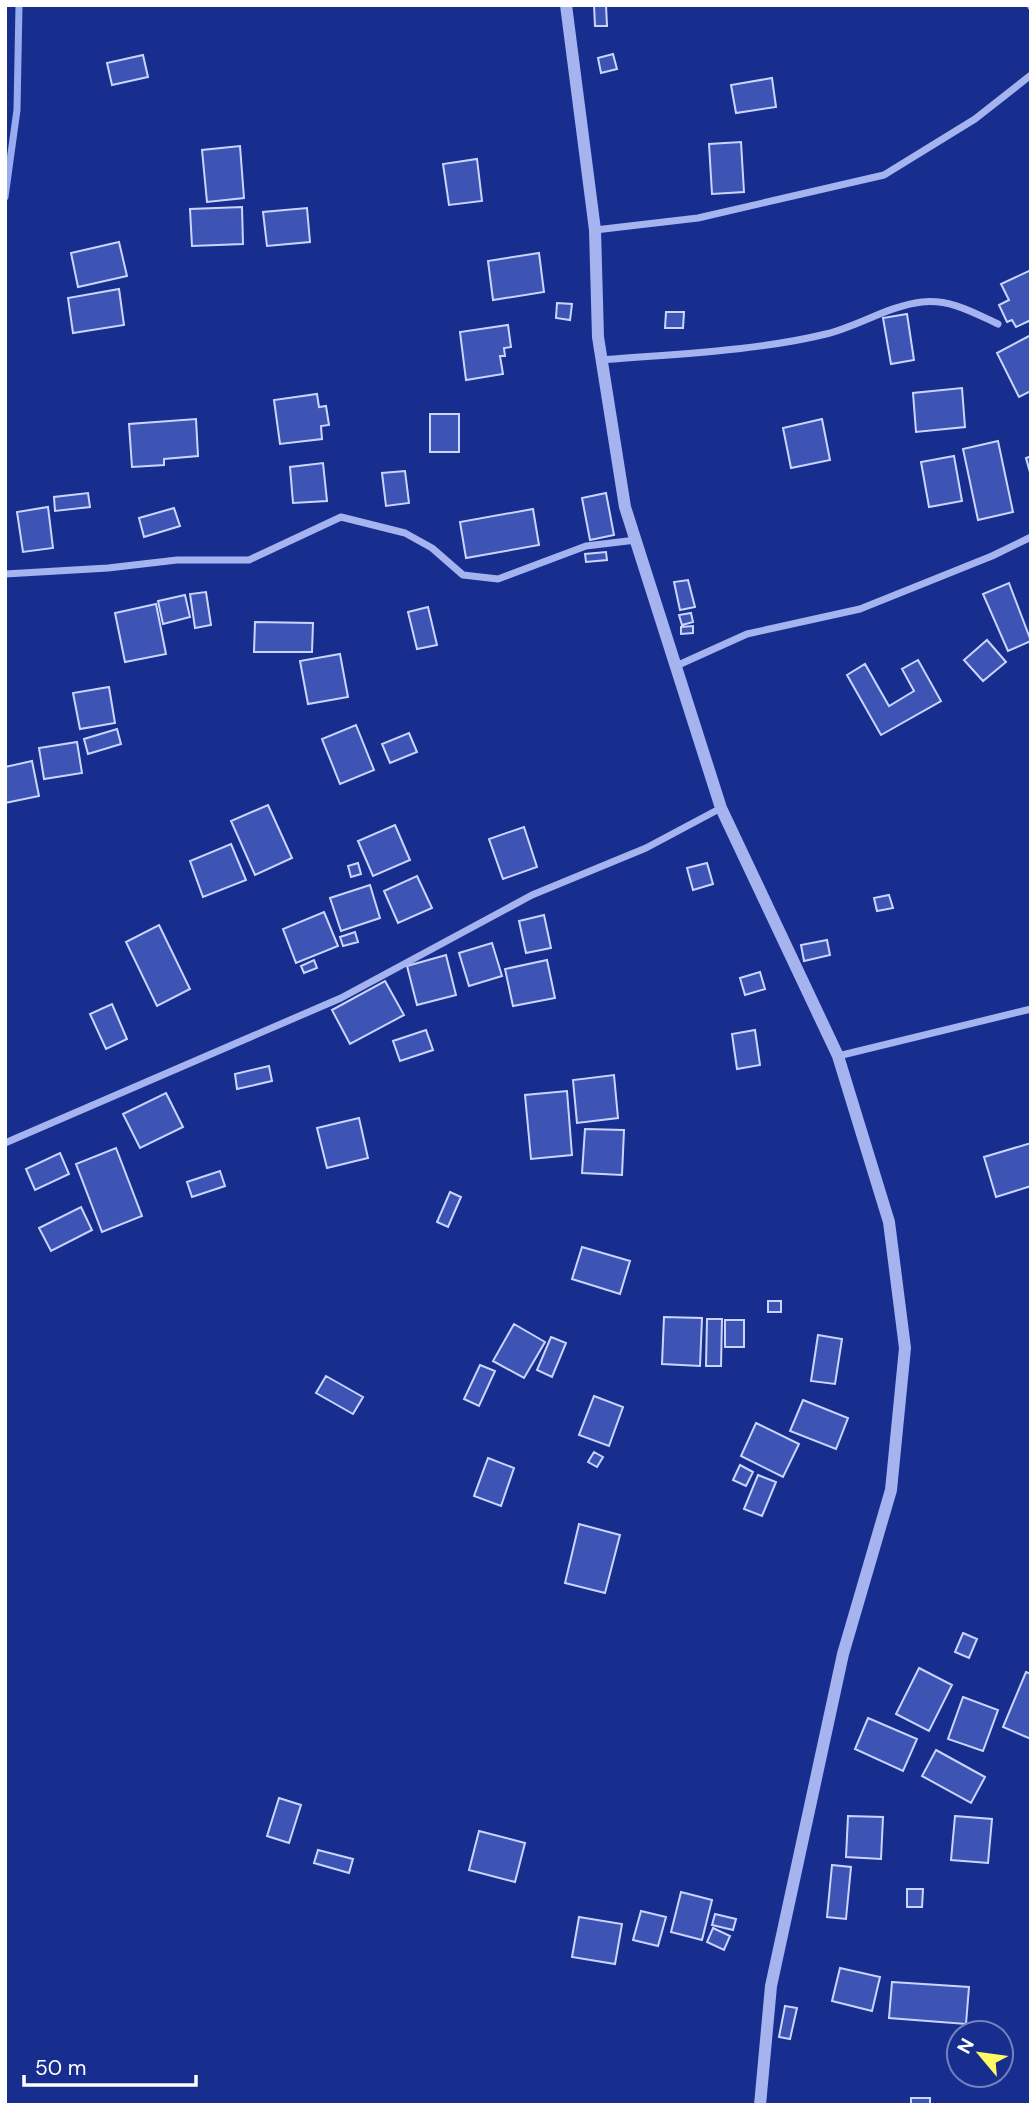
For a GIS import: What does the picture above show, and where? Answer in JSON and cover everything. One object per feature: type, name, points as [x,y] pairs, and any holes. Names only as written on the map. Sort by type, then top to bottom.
[{"type":"street","points":[[566,5],[595,230],[600,360],[625,507],[721,808],[838,1056],[890,1222],[905,1348],[891,1490],[843,1654],[771,1986],[760,2105]]},
{"type":"street","points":[[595,230],[698,218],[884,175],[975,119],[1031,75]]},
{"type":"street","points":[[600,360],[704,352],[827,334],[890,309],[923,302],[954,303],[998,324]]},
{"type":"street","points":[[5,574],[108,568],[177,560],[249,560],[341,517],[405,533],[432,548],[463,575],[498,579],[586,546],[636,540]]},
{"type":"street","points":[[676,666],[747,634],[860,609],[992,556],[1031,537]]},
{"type":"street","points":[[5,1143],[341,998],[532,895],[646,848],[721,808]]},
{"type":"street","points":[[838,1056],[1031,1009]]},
{"type":"building","points":[[594,5],[606,5],[607,26],[595,26]]},
{"type":"building","points":[[613,54],[617,69],[601,73],[598,58]]},
{"type":"building","points":[[143,55],[148,77],[112,85],[107,63]]},
{"type":"building","points":[[772,78],[776,107],[736,113],[731,85]]},
{"type":"building","points":[[741,142],[744,192],[712,194],[709,144]]},
{"type":"building","points":[[240,146],[244,198],[207,202],[202,150]]},
{"type":"building","points":[[477,159],[482,201],[449,205],[443,164]]},
{"type":"building","points":[[242,207],[243,244],[192,246],[190,209]]},
{"type":"building","points":[[307,208],[310,242],[267,246],[263,212]]},
{"type":"building","points":[[119,242],[127,276],[78,287],[71,253]]},
{"type":"building","points":[[539,253],[544,292],[493,300],[488,261]]},
{"type":"building","points":[[1031,270],[1031,320],[1016,327],[1012,320],[1007,322],[999,305],[1009,300],[1001,284]]},
{"type":"building","points":[[119,289],[124,325],[73,333],[68,298]]},
{"type":"building","points":[[557,303],[572,304],[570,320],[556,318]]},
{"type":"building","points":[[666,312],[684,312],[683,328],[665,328]]},
{"type":"building","points":[[907,314],[914,360],[891,364],[883,318]]},
{"type":"building","points":[[508,325],[511,347],[504,348],[505,356],[500,356],[503,374],[466,380],[460,332]]},
{"type":"building","points":[[1031,335],[1031,391],[1019,397],[997,353]]},
{"type":"building","points":[[962,388],[965,427],[916,432],[913,393]]},
{"type":"building","points":[[317,394],[319,407],[326,406],[329,425],[321,426],[322,439],[280,444],[274,400]]},
{"type":"building","points":[[430,414],[459,414],[459,452],[430,452]]},
{"type":"building","points":[[196,419],[198,456],[164,459],[164,465],[132,467],[129,424]]},
{"type":"building","points":[[822,419],[830,460],[791,468],[783,428]]},
{"type":"building","points":[[998,441],[1013,512],[978,520],[963,449]]},
{"type":"building","points":[[954,456],[962,501],[929,507],[921,462]]},
{"type":"building","points":[[1031,456],[1031,476],[1026,458]]},
{"type":"building","points":[[323,463],[327,501],[293,503],[290,467]]},
{"type":"building","points":[[405,471],[409,503],[386,506],[382,473]]},
{"type":"building","points":[[88,493],[90,507],[55,511],[54,497]]},
{"type":"building","points":[[606,493],[614,535],[590,540],[582,498]]},
{"type":"building","points":[[48,507],[53,548],[23,552],[17,512]]},
{"type":"building","points":[[174,508],[180,526],[144,537],[139,518]]},
{"type":"building","points":[[533,509],[539,545],[466,558],[460,522]]},
{"type":"building","points":[[606,552],[607,560],[586,562],[585,554]]},
{"type":"building","points":[[688,580],[695,607],[680,610],[674,582]]},
{"type":"building","points":[[1009,583],[1031,641],[1008,651],[983,594]]},
{"type":"building","points":[[206,592],[211,625],[195,628],[190,594]]},
{"type":"building","points":[[185,595],[190,617],[163,624],[158,601]]},
{"type":"building","points":[[156,604],[166,654],[125,662],[115,613]]},
{"type":"building","points":[[428,607],[437,645],[417,649],[408,612]]},
{"type":"building","points":[[691,613],[693,622],[682,625],[679,615]]},
{"type":"building","points":[[255,622],[313,623],[312,652],[254,652]]},
{"type":"building","points":[[693,626],[693,633],[681,634],[681,627]]},
{"type":"building","points":[[987,640],[1006,662],[983,681],[964,660]]},
{"type":"building","points":[[340,654],[348,697],[308,704],[300,661]]},
{"type":"building","points":[[918,660],[941,701],[881,735],[847,675],[865,664],[889,706],[914,691],[902,669]]},
{"type":"building","points":[[109,687],[115,723],[80,729],[73,693]]},
{"type":"building","points":[[356,725],[374,770],[340,784],[322,739]]},
{"type":"building","points":[[117,729],[121,744],[88,754],[84,739]]},
{"type":"building","points":[[409,733],[417,752],[390,763],[382,744]]},
{"type":"building","points":[[77,742],[82,773],[44,779],[39,748]]},
{"type":"building","points":[[32,761],[39,796],[5,803],[5,767]]},
{"type":"building","points":[[268,805],[292,858],[255,875],[231,821]]},
{"type":"building","points":[[395,825],[410,860],[373,876],[358,841]]},
{"type":"building","points":[[524,827],[537,867],[503,879],[489,839]]},
{"type":"building","points":[[231,844],[246,880],[203,897],[190,861]]},
{"type":"building","points":[[358,863],[361,874],[351,877],[348,866]]},
{"type":"building","points":[[707,863],[713,884],[693,890],[687,868]]},
{"type":"building","points":[[417,876],[432,908],[398,923],[384,891]]},
{"type":"building","points":[[370,885],[380,918],[341,931],[330,898]]},
{"type":"building","points":[[889,895],[893,908],[877,911],[874,898]]},
{"type":"building","points":[[324,912],[338,946],[296,963],[283,929]]},
{"type":"building","points":[[544,915],[551,948],[526,953],[519,921]]},
{"type":"building","points":[[159,925],[190,989],[157,1006],[126,942]]},
{"type":"building","points":[[355,932],[358,942],[343,946],[340,937]]},
{"type":"building","points":[[827,940],[830,955],[804,961],[801,945]]},
{"type":"building","points":[[492,943],[502,976],[469,986],[459,953]]},
{"type":"building","points":[[446,955],[456,995],[417,1005],[407,966]]},
{"type":"building","points":[[314,960],[317,968],[304,973],[301,966]]},
{"type":"building","points":[[547,960],[555,998],[513,1006],[505,969]]},
{"type":"building","points":[[760,972],[765,989],[745,995],[740,978]]},
{"type":"building","points":[[385,981],[404,1015],[350,1044],[332,1010]]},
{"type":"building","points":[[112,1004],[127,1039],[106,1049],[90,1014]]},
{"type":"building","points":[[426,1030],[433,1050],[400,1061],[393,1041]]},
{"type":"building","points":[[755,1030],[760,1065],[737,1069],[732,1034]]},
{"type":"building","points":[[269,1066],[272,1081],[237,1089],[235,1074]]},
{"type":"building","points":[[614,1075],[618,1118],[577,1123],[573,1080]]},
{"type":"building","points":[[567,1091],[572,1155],[531,1159],[525,1095]]},
{"type":"building","points":[[166,1093],[183,1127],[140,1148],[123,1114]]},
{"type":"building","points":[[359,1118],[368,1158],[327,1168],[317,1128]]},
{"type":"building","points":[[585,1129],[624,1130],[622,1175],[582,1173]]},
{"type":"building","points":[[1031,1143],[1031,1186],[996,1197],[984,1157]]},
{"type":"building","points":[[116,1148],[142,1216],[102,1232],[76,1164]]},
{"type":"building","points":[[60,1153],[69,1174],[35,1190],[26,1169]]},
{"type":"building","points":[[220,1171],[225,1186],[192,1197],[187,1182]]},
{"type":"building","points":[[450,1192],[461,1197],[448,1227],[437,1222]]},
{"type":"building","points":[[81,1207],[92,1230],[51,1251],[39,1228]]},
{"type":"building","points":[[582,1247],[630,1261],[620,1294],[572,1279]]},
{"type":"building","points":[[768,1301],[781,1301],[781,1312],[768,1312]]},
{"type":"building","points":[[664,1317],[702,1318],[700,1366],[662,1364]]},
{"type":"building","points":[[707,1319],[722,1319],[721,1366],[706,1366]]},
{"type":"building","points":[[725,1320],[744,1320],[744,1347],[725,1347]]},
{"type":"building","points":[[514,1324],[545,1342],[524,1378],[493,1361]]},
{"type":"building","points":[[818,1335],[842,1339],[835,1384],[811,1381]]},
{"type":"building","points":[[551,1337],[566,1343],[552,1377],[537,1370]]},
{"type":"building","points":[[480,1365],[495,1371],[479,1406],[464,1399]]},
{"type":"building","points":[[326,1376],[363,1397],[353,1414],[316,1393]]},
{"type":"building","points":[[594,1396],[623,1407],[609,1446],[579,1435]]},
{"type":"building","points":[[803,1400],[848,1418],[836,1449],[790,1431]]},
{"type":"building","points":[[756,1423],[799,1444],[783,1477],[741,1456]]},
{"type":"building","points":[[594,1452],[603,1457],[597,1467],[588,1462]]},
{"type":"building","points":[[488,1458],[514,1468],[501,1506],[474,1496]]},
{"type":"building","points":[[740,1465],[753,1472],[746,1486],[733,1480]]},
{"type":"building","points":[[758,1475],[776,1482],[762,1516],[744,1509]]},
{"type":"building","points":[[579,1524],[620,1535],[605,1593],[565,1583]]},
{"type":"building","points":[[963,1633],[977,1639],[969,1658],[955,1652]]},
{"type":"building","points":[[919,1668],[952,1685],[929,1731],[896,1714]]},
{"type":"building","points":[[1026,1672],[1031,1674],[1031,1739],[1003,1727]]},
{"type":"building","points":[[963,1697],[998,1710],[983,1751],[948,1739]]},
{"type":"building","points":[[868,1718],[917,1739],[903,1771],[855,1749]]},
{"type":"building","points":[[936,1750],[985,1777],[971,1803],[922,1776]]},
{"type":"building","points":[[279,1798],[301,1805],[289,1843],[267,1836]]},
{"type":"building","points":[[848,1816],[883,1817],[881,1859],[846,1857]]},
{"type":"building","points":[[955,1816],[992,1819],[988,1863],[951,1860]]},
{"type":"building","points":[[479,1831],[525,1843],[515,1882],[469,1870]]},
{"type":"building","points":[[318,1850],[353,1859],[349,1873],[314,1863]]},
{"type":"building","points":[[832,1865],[851,1867],[846,1919],[827,1917]]},
{"type":"building","points":[[907,1889],[923,1889],[922,1907],[907,1907]]},
{"type":"building","points":[[681,1892],[712,1900],[702,1940],[671,1932]]},
{"type":"building","points":[[641,1911],[666,1917],[658,1946],[633,1940]]},
{"type":"building","points":[[715,1914],[736,1919],[733,1930],[712,1925]]},
{"type":"building","points":[[579,1917],[622,1924],[615,1964],[572,1957]]},
{"type":"building","points":[[713,1928],[730,1936],[724,1950],[707,1942]]},
{"type":"building","points":[[840,1968],[880,1977],[872,2011],[832,2001]]},
{"type":"building","points":[[892,1982],[969,1987],[966,2019],[945,2019],[945,2022],[889,2018]]},
{"type":"building","points":[[785,2006],[797,2008],[790,2039],[779,2037]]},
{"type":"building","points":[[911,2098],[930,2098],[930,2105],[911,2105]]},
{"type":"waterway","points":[[5,197],[17,110],[19,5]]}]
